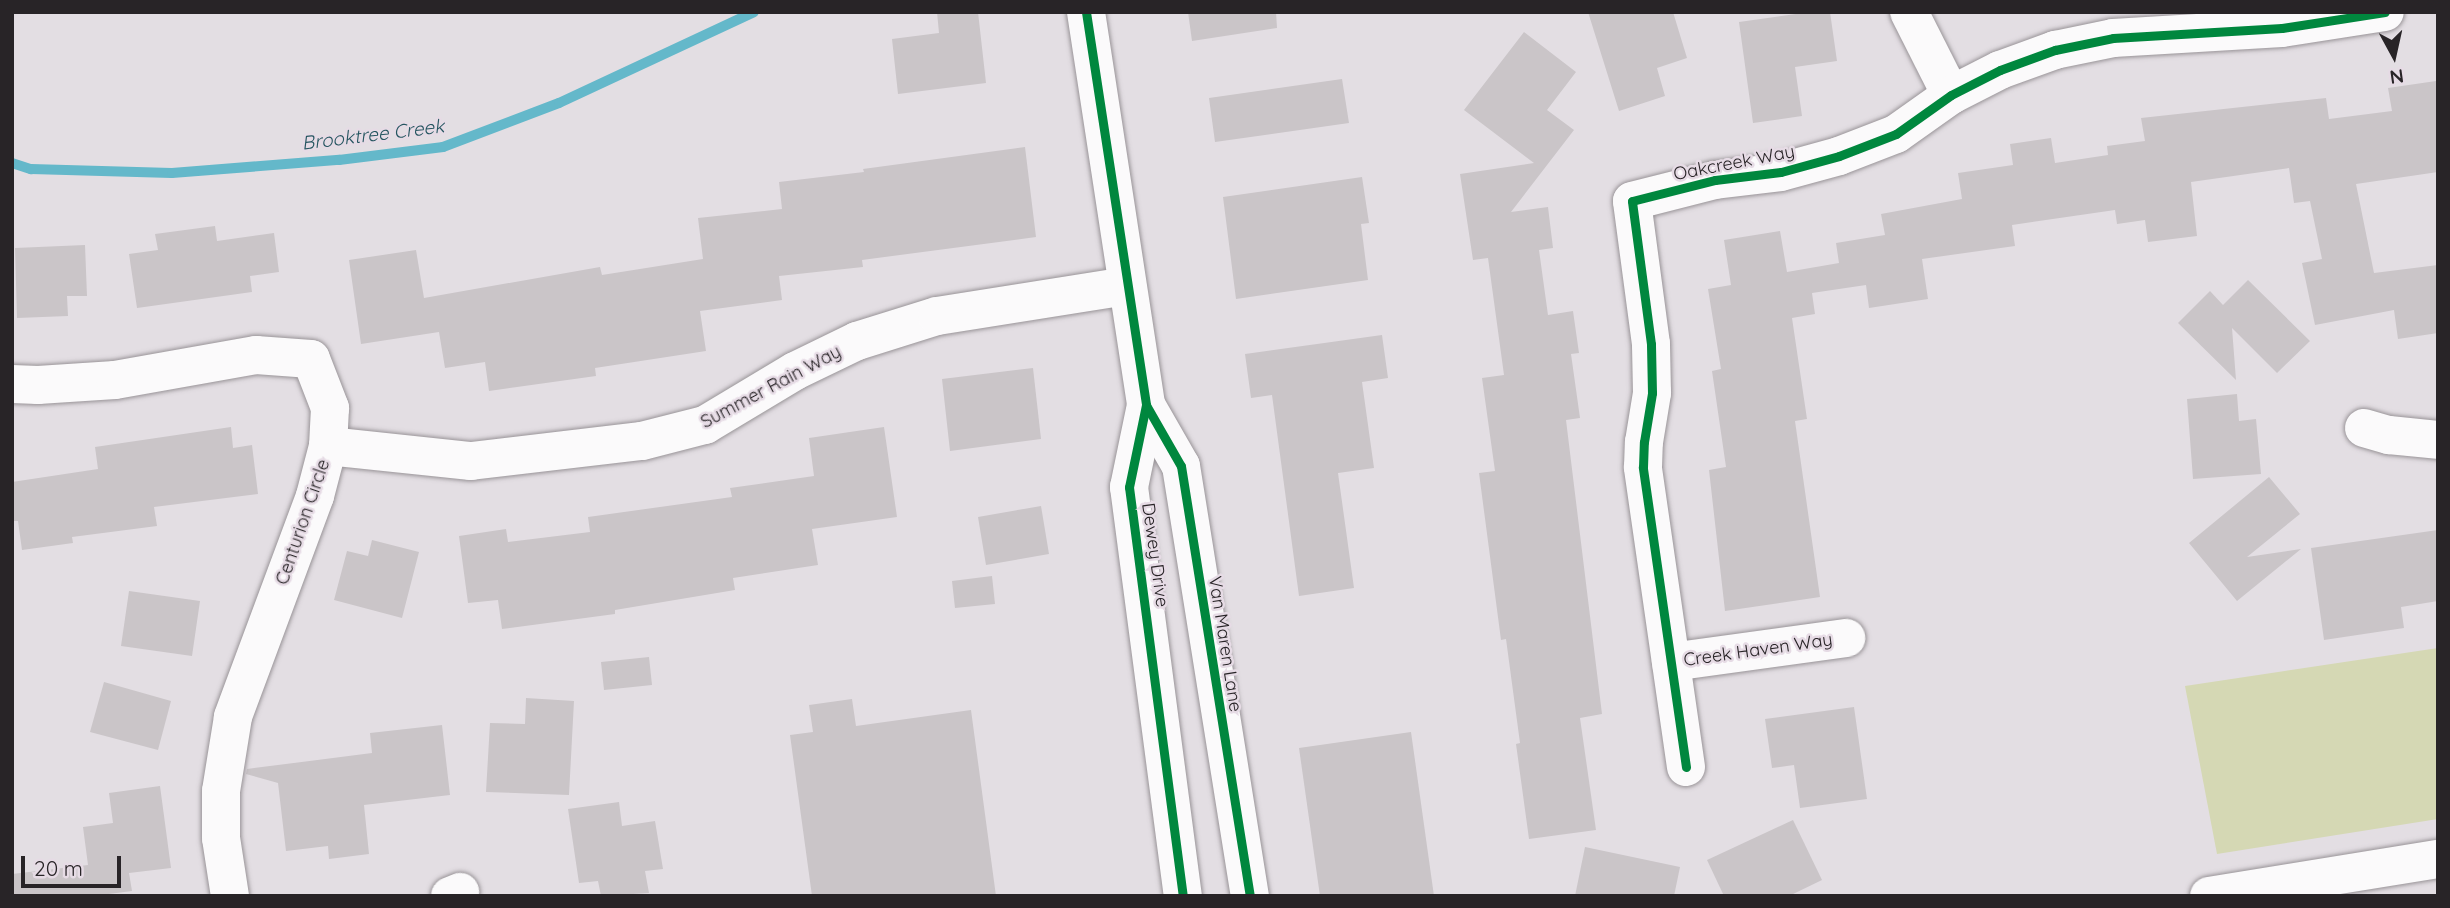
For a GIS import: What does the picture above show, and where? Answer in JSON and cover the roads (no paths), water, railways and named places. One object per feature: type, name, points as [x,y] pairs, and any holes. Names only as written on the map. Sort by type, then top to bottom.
[{"type":"street","name":"Dewey Drive","points":[[1086,12],[1146,405],[1129,487],[1183,896]]},
{"type":"street","points":[[1909,12],[1951,95]]},
{"type":"street","name":"Oakcreek Way","points":[[1686,767],[1643,467],[1652,393],[1651,344],[1632,201],[1714,180],[1781,172],[1839,156],[1896,134],[1951,95],[2000,70],[2055,50],[2113,38],[2385,12]]},
{"type":"street","name":"Summer Rain Way","points":[[328,446],[471,461],[642,441],[705,425],[795,371],[857,341],[937,316],[1127,286]]},
{"type":"street","name":"Centurion Circle","points":[[12,383],[38,386],[116,380],[256,355],[312,359],[330,408],[328,446],[315,496],[233,717],[221,791],[221,838],[230,896]]},
{"type":"street","name":"Van Maren Lane","points":[[1146,405],[1181,466],[1250,896]]},
{"type":"street","points":[[2364,428],[2389,435],[2438,440]]},
{"type":"street","name":"Creek Haven Way","points":[[1671,662],[1846,638]]},
{"type":"street","points":[[2209,896],[2438,859]]},
{"type":"waterway","name":"Brooktree Creek","points":[[12,163],[31,169],[172,173],[339,160],[443,147],[559,103],[754,12]]}]
